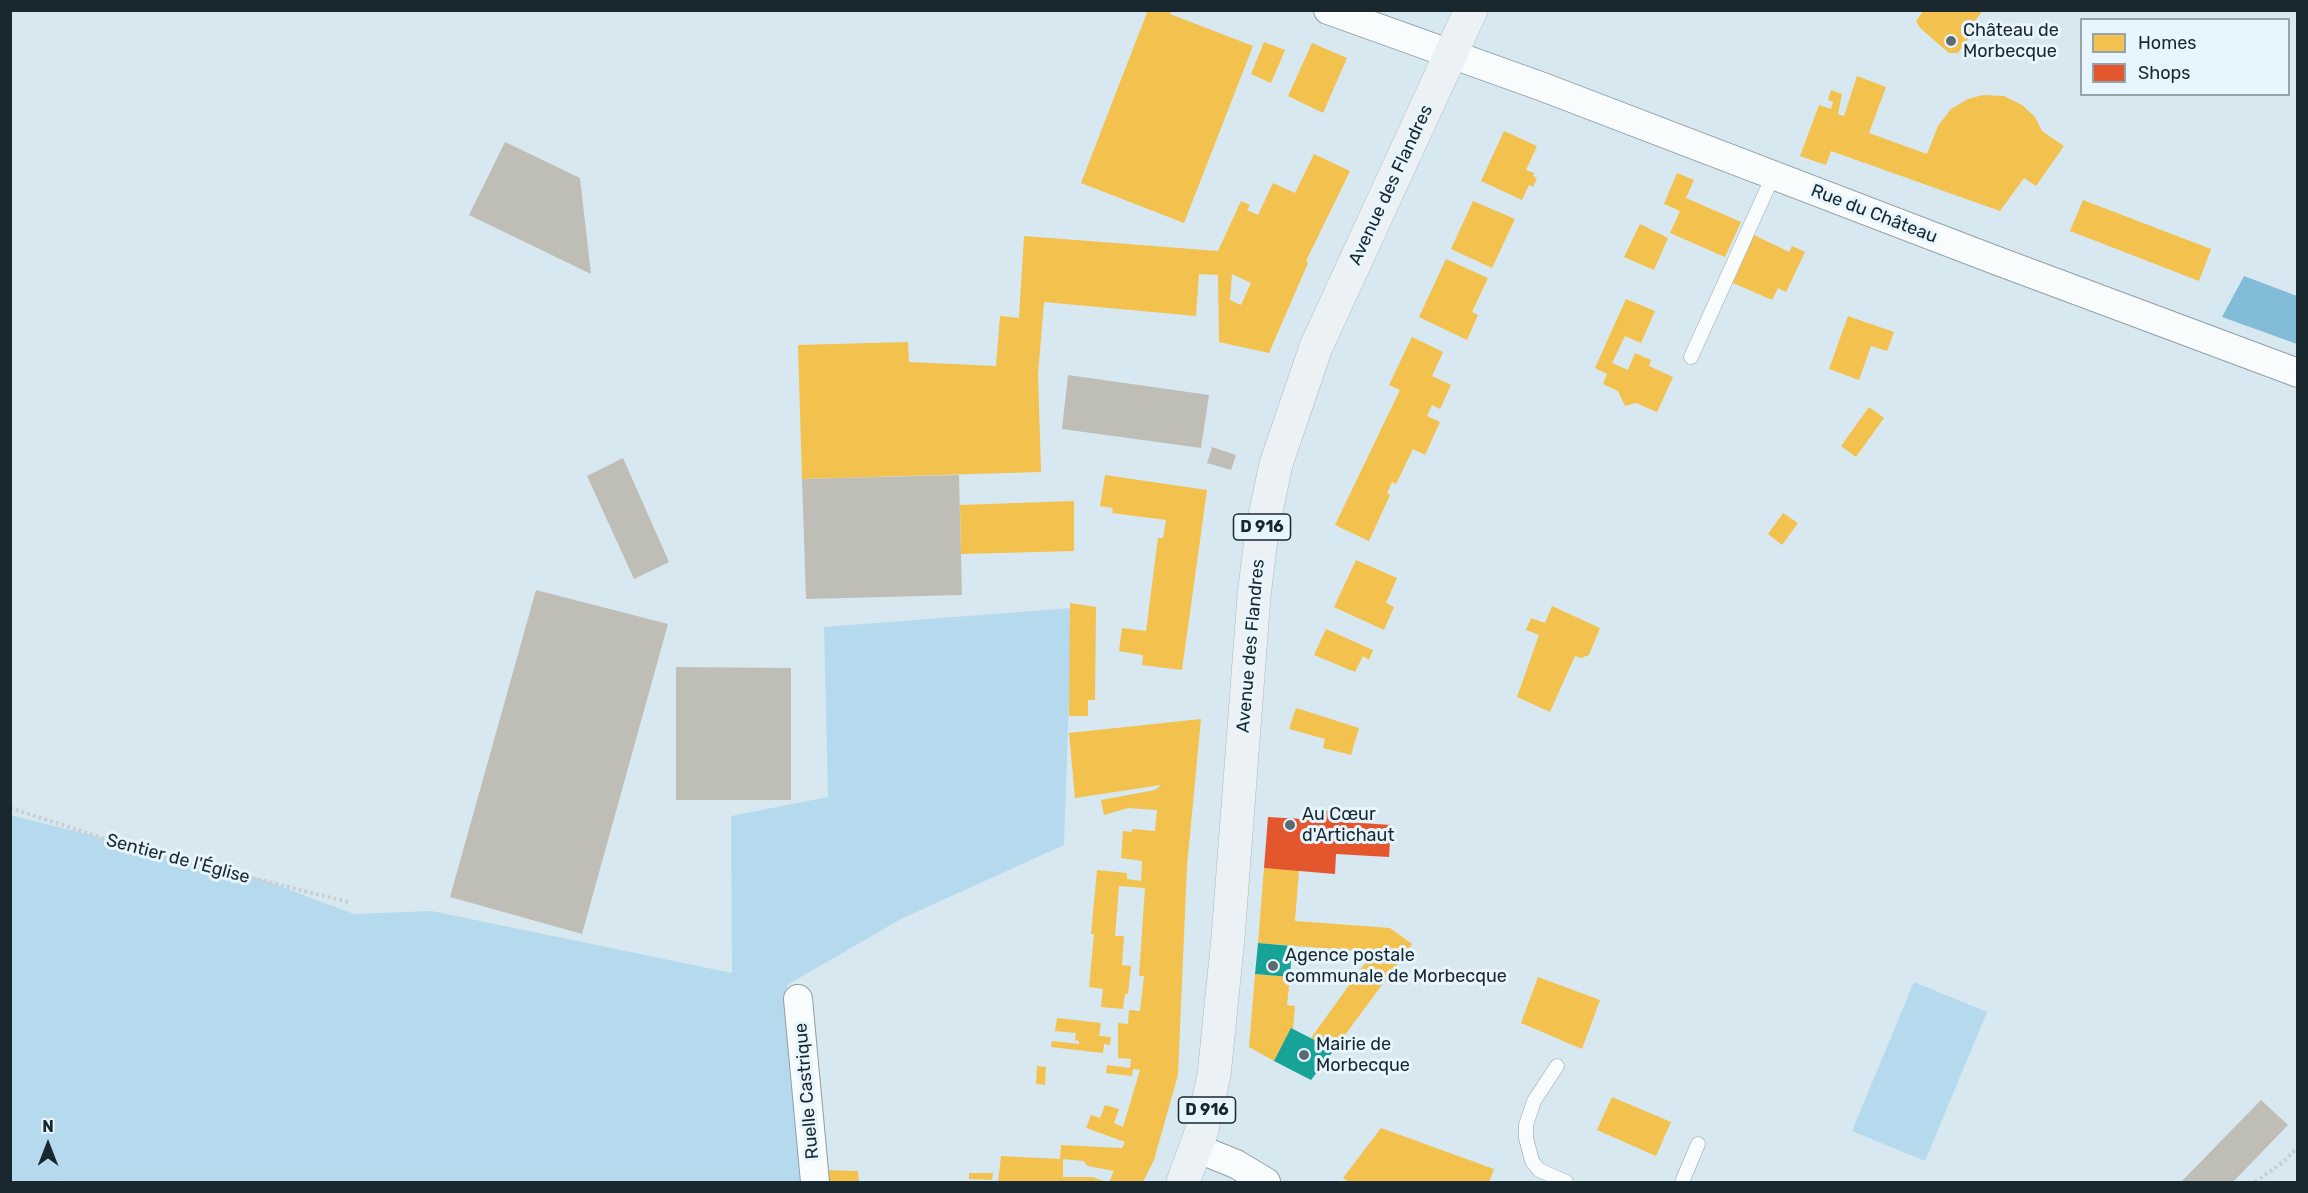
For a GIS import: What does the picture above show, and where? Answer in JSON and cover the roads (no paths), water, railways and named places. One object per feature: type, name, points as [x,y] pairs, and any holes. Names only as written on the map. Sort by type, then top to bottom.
[{"type":"main road","name":"Avenue des Flandres","points":[[1196,1148],[1211,1094],[1219,1034],[1254,596],[1262,530],[1271,485],[1295,402],[1316,347],[1471,10]]},
{"type":"main road","name":"D 916","points":[[1183,1182],[1196,1148]]},
{"type":"street","name":"Rue du Château","points":[[1328,10],[1543,87],[2298,373]]},
{"type":"street","name":"Ruelle Castrique","points":[[798,999],[815,1182]]},
{"type":"street","points":[[1196,1148],[1236,1164],[1266,1182]]},
{"type":"lane","points":[[1691,357],[1773,176]]},
{"type":"lane","points":[[1557,1066],[1531,1107],[1526,1125],[1526,1138],[1533,1161],[1539,1170],[1566,1182]]},
{"type":"lane","points":[[1682,1182],[1698,1144]]},
{"type":"place","name":"Château de Morbecque","points":[[1951,41]]},
{"type":"place","name":"Au Cœur d'Artichaut","points":[[1290,825]]},
{"type":"place","name":"Agence postale communale de Morbecque","points":[[1273,966]]},
{"type":"place","name":"Mairie de Morbecque","points":[[1304,1055]]}]
